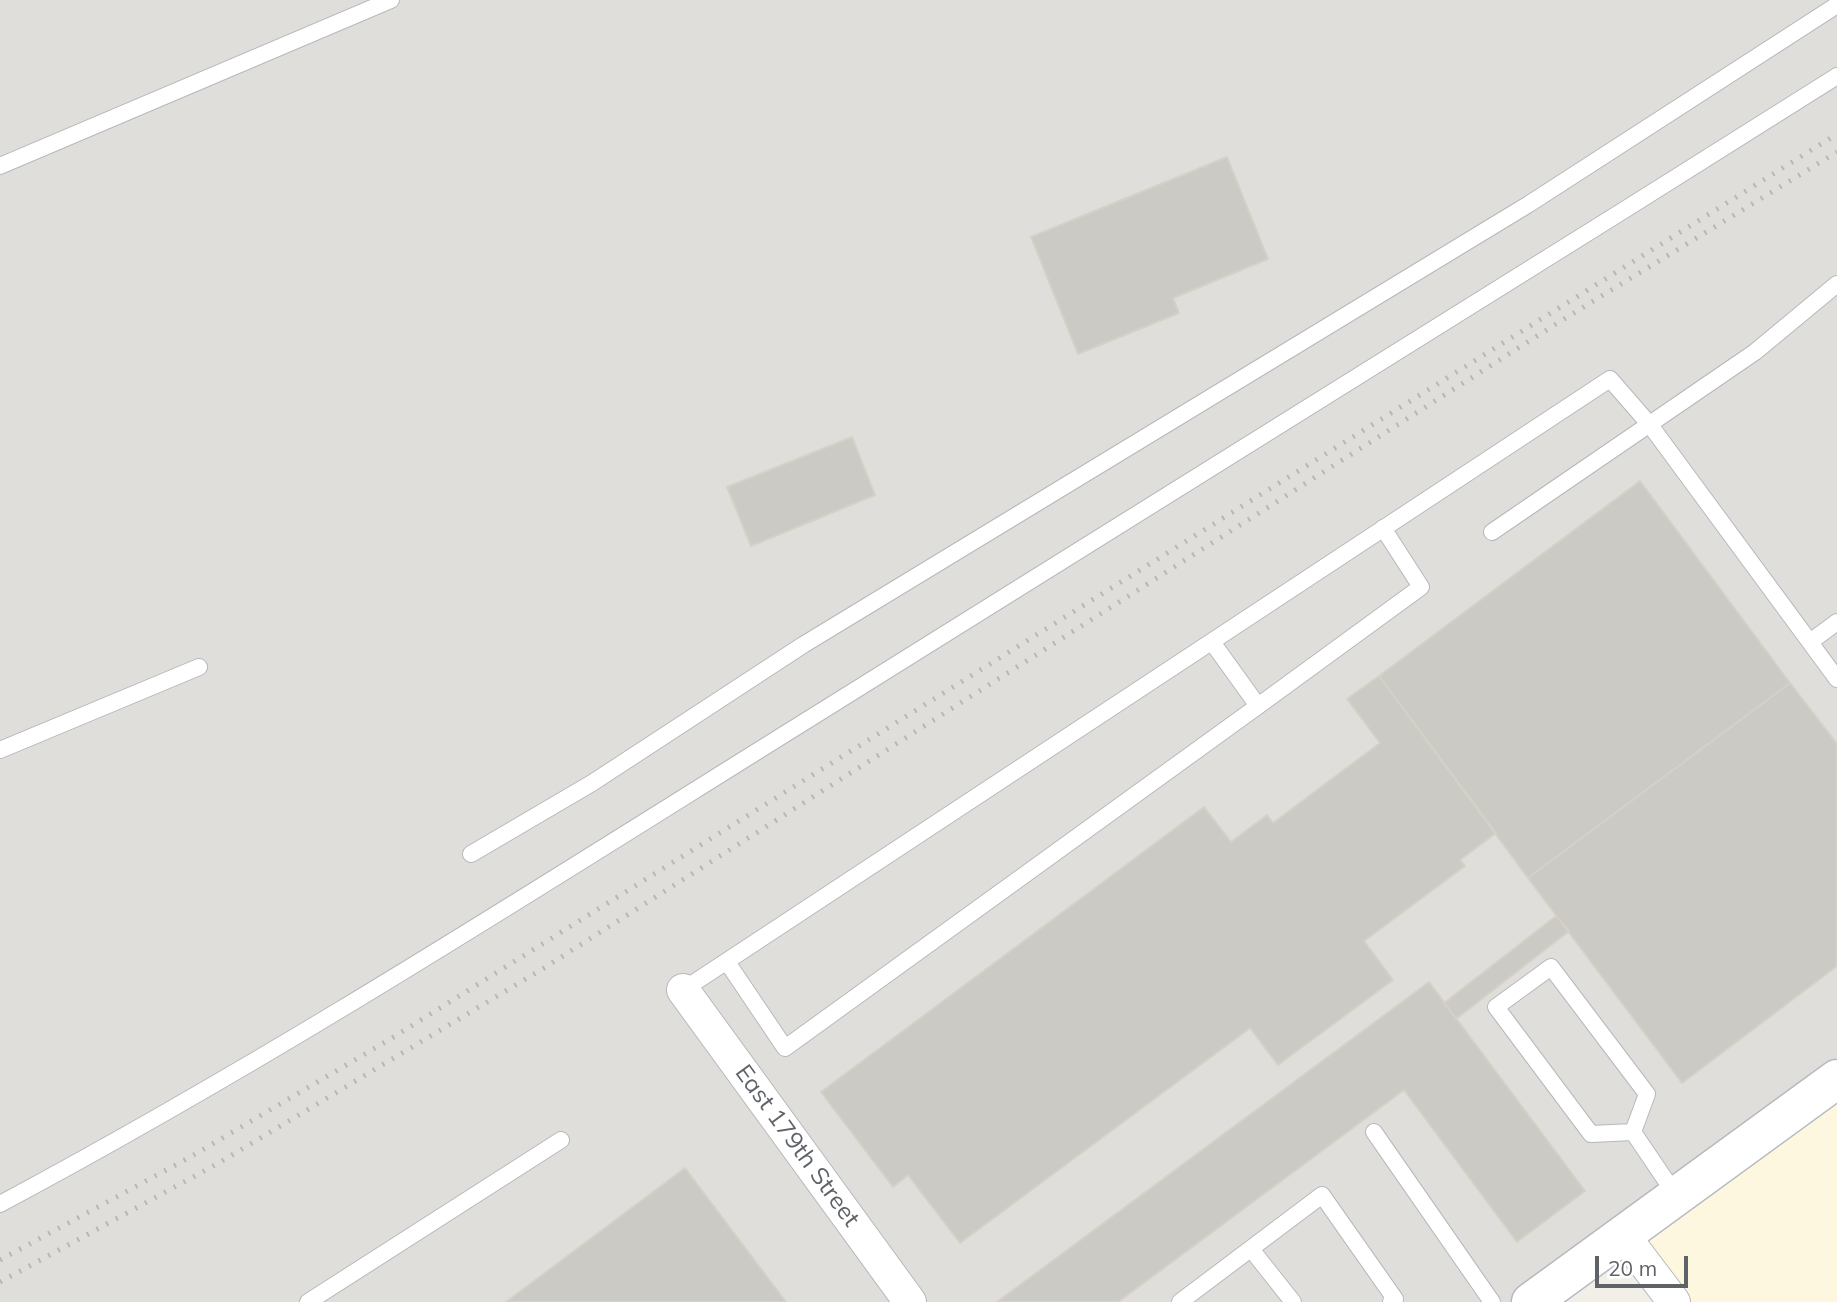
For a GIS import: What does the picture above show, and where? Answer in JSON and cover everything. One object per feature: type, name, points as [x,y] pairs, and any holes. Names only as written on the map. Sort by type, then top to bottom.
[{"type":"street","name":"East 179th Street","points":[[683,990],[911,1302]]},
{"type":"street","points":[[1531,1302],[1837,1079]]},
{"type":"street","points":[[1624,1236],[1674,1302]]},
{"type":"lane","points":[[0,166],[391,0]]},
{"type":"lane","points":[[471,854],[592,783],[803,645],[1530,204],[1837,5]]},
{"type":"lane","points":[[0,1204],[120,1140],[363,998],[1115,531],[1837,76]]},
{"type":"lane","points":[[1492,532],[1755,352],[1837,284]]},
{"type":"lane","points":[[683,990],[1610,379],[1650,425],[1837,679]]},
{"type":"lane","points":[[727,962],[785,1048],[1422,587],[1383,528]]},
{"type":"lane","points":[[1810,642],[1837,622]]},
{"type":"lane","points":[[1212,642],[1258,706]]},
{"type":"lane","points":[[0,750],[199,667]]},
{"type":"lane","points":[[1551,967],[1647,1094],[1633,1132],[1591,1134],[1496,1007],[1551,967]]},
{"type":"lane","points":[[1374,1132],[1492,1302]]},
{"type":"lane","points":[[1633,1132],[1677,1197]]},
{"type":"lane","points":[[308,1302],[561,1139]]},
{"type":"lane","points":[[1180,1302],[1322,1195],[1395,1299],[1391,1302]]},
{"type":"lane","points":[[1251,1249],[1293,1302]]},
{"type":"shaded area","points":[[0,0],[1837,0],[1837,1079],[1531,1302],[0,1302]]},
{"type":"shaded area","points":[[1837,1079],[1837,1302],[1674,1302],[1624,1236]]},
{"type":"building","points":[[1227,157],[1268,259],[1173,298],[1179,313],[1078,354],[1031,237]]},
{"type":"building","points":[[852,437],[875,495],[751,546],[727,487]]},
{"type":"building","points":[[1640,481],[1790,683],[1528,878],[1379,676]]},
{"type":"building","points":[[1379,676],[1496,833],[1460,860],[1465,866],[1364,941],[1393,980],[1278,1065],[1250,1028],[960,1243],[908,1175],[893,1187],[821,1092],[1204,807],[1231,842],[1267,815],[1273,823],[1380,743],[1347,699]]},
{"type":"building","points":[[1790,683],[1837,744],[1837,966],[1682,1083],[1528,878]]},
{"type":"building","points":[[1556,916],[1569,931],[1456,1019],[1444,1003]]},
{"type":"building","points":[[1429,982],[1585,1191],[1517,1242],[1404,1090],[1118,1302],[997,1302]]},
{"type":"building","points":[[685,1168],[786,1302],[506,1302]]},
{"type":"railway","points":[[0,1260],[192,1156],[392,1038],[1837,134]]},
{"type":"railway","points":[[0,1282],[217,1164],[544,968],[1556,324],[1837,152]]}]
